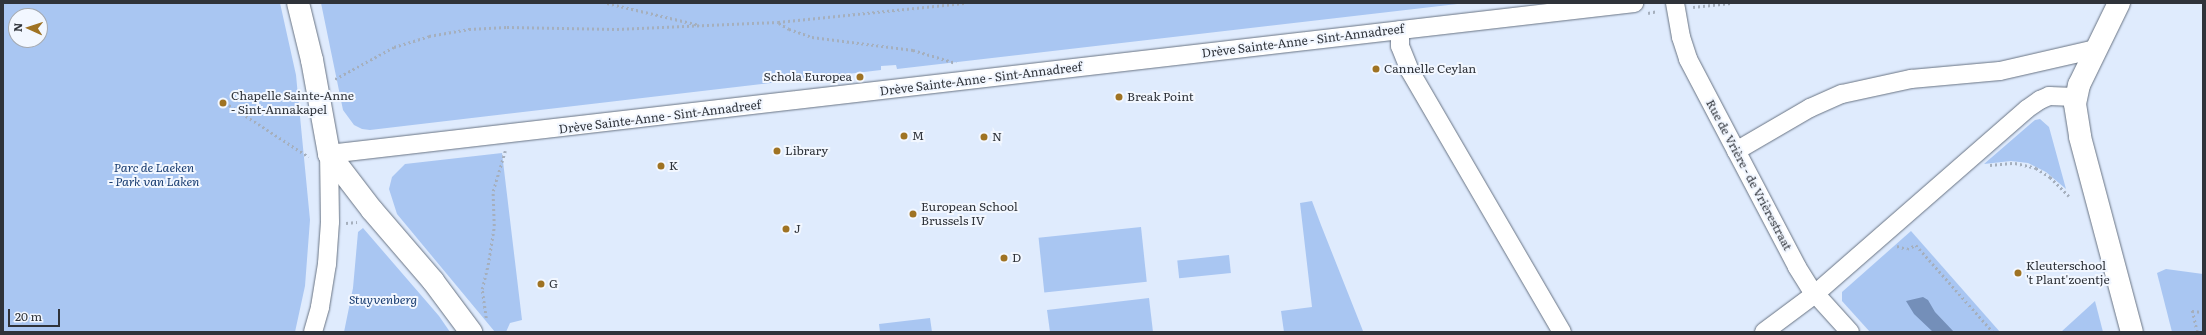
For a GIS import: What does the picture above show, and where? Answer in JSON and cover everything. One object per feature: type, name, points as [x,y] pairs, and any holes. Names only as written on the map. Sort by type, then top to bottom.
[{"type":"street","points":[[298,3],[312,60],[319,156],[330,222],[327,264],[320,307],[313,332]]},
{"type":"street","name":"Drève Sainte-Anne - Sint-Annadreef","points":[[319,156],[1634,3]]},
{"type":"street","name":"Rue de Vrière - de Vrièrestraat","points":[[1675,3],[1684,48],[1797,267],[1815,294],[1850,332]]},
{"type":"street","points":[[2119,3],[2079,85],[2075,97],[2076,120],[2080,137],[2132,332]]},
{"type":"street","points":[[1400,30],[1401,50],[1410,71],[1562,332]]},
{"type":"street","points":[[1736,151],[1810,108],[1842,94],[1911,79],[2000,71],[2096,49]]},
{"type":"street","points":[[1764,332],[1815,294],[2027,109],[2049,96],[2075,97]]},
{"type":"street","points":[[319,156],[372,210],[438,287],[479,328]]},
{"type":"path","points":[[607,3],[703,26]]},
{"type":"path","points":[[332,80],[394,47],[447,32],[507,27],[617,29],[778,22],[964,3]]},
{"type":"path","points":[[778,22],[789,29],[812,37],[913,50],[960,64]]},
{"type":"path","points":[[229,105],[319,156]]},
{"type":"path","points":[[479,328],[482,289],[488,265],[494,226],[493,191],[502,157],[506,148]]},
{"type":"path","points":[[1984,166],[2006,163],[2029,166],[2050,177],[2069,196]]},
{"type":"path","points":[[342,223],[356,222],[360,220]]},
{"type":"path","points":[[1893,243],[1898,248],[1907,249],[1916,245],[1993,332]]},
{"type":"path","points":[[2197,332],[2192,311],[2203,312]]},
{"type":"green space","name":"Parc de Laeken - Park van Laken","points":[[3,3],[280,3],[296,75],[310,220],[305,286],[295,332],[3,332]]},
{"type":"green space","points":[[321,3],[1466,3],[897,69],[896,65],[881,66],[881,70],[370,130],[362,129],[354,125],[343,110]]},
{"type":"green space","points":[[2040,119],[2049,127],[2066,189],[2046,172],[2028,163],[2011,161],[1984,164],[2035,120]]},
{"type":"green space","points":[[502,153],[522,320],[510,323],[506,332],[495,332],[397,214],[389,189],[392,177],[405,164]]},
{"type":"green space","points":[[1312,201],[1363,331],[1284,332],[1281,311],[1312,307],[1300,203]]},
{"type":"green space","points":[[1141,227],[1147,282],[1044,292],[1039,238]]},
{"type":"green space","name":"Stuyvenberg","points":[[363,228],[439,316],[450,332],[344,332],[353,288],[358,232]]},
{"type":"green space","points":[[1911,231],[2000,332],[1870,332],[1842,301],[1842,292]]},
{"type":"green space","points":[[1229,255],[1231,273],[1179,278],[1177,260]]},
{"type":"green space","points":[[2166,269],[2203,274],[2203,332],[2172,332],[2157,273]]},
{"type":"green space","points":[[1149,298],[1153,332],[1050,332],[1047,310]]},
{"type":"green space","points":[[2095,301],[2103,332],[2061,332]]},
{"type":"green space","points":[[930,318],[932,332],[880,332],[879,324]]},
{"type":"shaded area","points":[[1923,297],[1928,300],[1935,312],[1954,332],[1933,332],[1914,314],[1906,301]]},
{"type":"place","name":"Cannelle Ceylan","points":[[1376,69]]},
{"type":"place","name":"Schola Europea","points":[[860,77]]},
{"type":"place","name":"Break Point","points":[[1119,97]]},
{"type":"place","name":"Chapelle Sainte-Anne - Sint-Annakapel","points":[[223,103]]},
{"type":"place","name":"M","points":[[904,136]]},
{"type":"place","name":"N","points":[[984,137]]},
{"type":"place","name":"Library","points":[[777,151]]},
{"type":"place","name":"K","points":[[661,166]]},
{"type":"place","name":"European School Brussels IV","points":[[913,214]]},
{"type":"place","name":"J","points":[[786,229]]},
{"type":"place","name":"D","points":[[1004,258]]},
{"type":"place","name":"Kleuterschool 't Plant'zoentje","points":[[2018,273]]},
{"type":"place","name":"G","points":[[541,284]]}]
